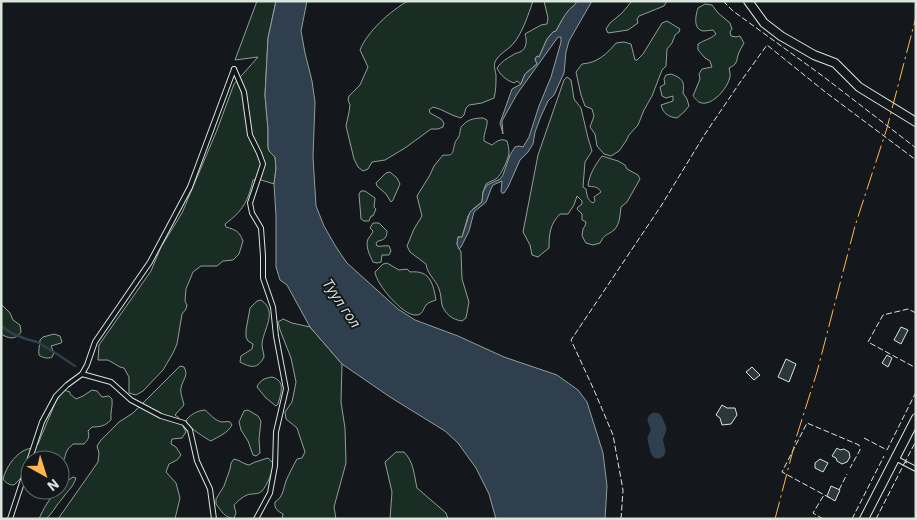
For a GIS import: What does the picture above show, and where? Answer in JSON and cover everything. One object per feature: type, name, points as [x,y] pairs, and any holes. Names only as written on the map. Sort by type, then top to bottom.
[{"type":"street","points":[[748,1],[764,23],[781,36],[835,63],[859,87],[916,122]]},
{"type":"street","points":[[864,519],[916,418]]},
{"type":"lane","points":[[10,519],[42,422],[56,396],[82,374],[95,342],[150,262],[190,188],[234,69],[244,92],[250,135],[263,164],[250,203],[252,214],[261,228],[262,278],[273,307],[276,336],[286,389],[276,432],[275,466],[270,493],[256,519]]},
{"type":"lane","points":[[82,374],[111,382],[131,400],[161,416],[184,424],[190,430],[197,462],[210,489],[214,519]]},
{"type":"lane","points":[[895,458],[916,469]]},
{"type":"green space","points":[[257,1],[276,1],[268,38],[265,95],[268,147],[275,157],[274,184],[258,179],[253,180],[244,205],[225,224],[226,227],[237,231],[242,238],[243,241],[239,254],[233,260],[223,261],[217,266],[201,266],[193,272],[186,289],[185,301],[187,305],[182,314],[177,344],[173,353],[163,370],[143,391],[136,395],[129,393],[129,377],[124,368],[108,360],[98,360],[99,345],[151,271],[161,247],[182,213],[234,84],[258,57],[235,60]]},
{"type":"green space","points":[[408,1],[533,1],[516,40],[495,62],[496,84],[494,98],[482,103],[469,105],[461,118],[433,107],[429,110],[430,113],[441,119],[444,123],[443,127],[431,129],[385,160],[372,162],[368,169],[363,171],[358,167],[354,159],[346,126],[350,105],[349,96],[360,85],[368,67],[360,50],[368,36],[380,23],[394,10]]},
{"type":"green space","points":[[544,1],[577,1],[564,16],[556,31],[547,39],[539,57],[537,56],[535,59],[537,64],[525,74],[521,84],[517,81],[514,83],[504,77],[497,68],[506,59],[524,49],[526,42],[525,34],[541,25],[547,24],[548,18]]},
{"type":"green space","points":[[632,1],[667,1],[664,6],[639,16],[637,19],[638,23],[628,30],[608,33],[606,29],[610,23]]},
{"type":"green space","points":[[705,4],[712,5],[730,23],[732,29],[730,32],[731,36],[740,36],[744,43],[736,63],[729,68],[730,77],[725,89],[713,100],[703,103],[698,102],[693,96],[702,69],[712,67],[710,61],[698,50],[698,44],[716,34],[713,30],[700,30],[696,25],[698,8]]},
{"type":"green space","points":[[667,21],[680,29],[667,49],[666,66],[662,70],[652,96],[638,125],[619,151],[611,156],[604,154],[597,146],[595,134],[590,127],[594,116],[592,109],[585,106],[576,72],[582,64],[592,62],[601,57],[616,43],[624,42],[631,44],[635,60],[637,60],[643,54],[662,23]]},
{"type":"green space","points":[[671,74],[682,80],[684,86],[683,93],[689,106],[677,118],[666,114],[661,105],[673,101],[673,96],[666,98],[662,96],[660,87],[665,84],[664,79],[666,75]]},
{"type":"green space","points":[[567,77],[571,80],[574,99],[581,108],[592,151],[585,162],[583,187],[586,189],[590,200],[593,203],[595,201],[594,197],[601,192],[597,188],[588,186],[593,170],[602,156],[625,165],[627,169],[638,175],[640,179],[627,202],[621,207],[616,228],[605,236],[600,243],[593,245],[586,243],[582,236],[586,222],[582,220],[582,214],[577,209],[582,204],[582,201],[577,196],[568,214],[560,214],[552,225],[549,248],[538,257],[532,255],[530,245],[523,232],[538,155],[564,80]]},
{"type":"green space","points":[[483,118],[487,120],[484,141],[492,145],[499,140],[507,141],[509,152],[501,174],[486,184],[482,202],[468,216],[462,237],[458,237],[457,244],[461,252],[462,279],[469,302],[466,318],[462,321],[447,314],[442,305],[439,289],[426,264],[410,252],[407,246],[422,216],[417,196],[434,166],[443,155],[450,155],[452,153],[455,142],[460,135],[461,127],[467,121]]},
{"type":"green space","points":[[390,172],[397,178],[400,184],[391,202],[376,183],[386,173]]},
{"type":"green space","points":[[361,191],[365,191],[375,198],[374,207],[376,209],[369,221],[361,219],[359,194]]},
{"type":"green space","points":[[373,223],[379,223],[387,231],[385,238],[376,243],[377,246],[389,246],[391,251],[389,255],[382,255],[381,262],[377,263],[373,262],[367,245],[373,231],[370,228]]},
{"type":"green space","points":[[387,263],[399,270],[407,269],[410,272],[426,275],[432,283],[436,300],[427,304],[418,315],[404,310],[385,291],[375,272],[383,264]]},
{"type":"green space","points":[[261,300],[269,310],[262,345],[264,357],[259,364],[251,366],[240,362],[241,356],[252,349],[253,344],[246,337],[250,308],[257,301]]},
{"type":"green space","points":[[1,304],[10,313],[13,320],[20,325],[21,332],[15,337],[10,338],[1,334]]},
{"type":"green space","points":[[283,319],[310,327],[342,364],[341,402],[345,428],[346,463],[334,507],[336,519],[282,519],[283,514],[275,506],[275,502],[281,496],[297,459],[302,458],[305,452],[297,428],[286,419],[285,412],[292,402],[296,382],[291,358],[278,322]]},
{"type":"green space","points":[[54,334],[60,336],[62,342],[51,346],[54,353],[52,357],[47,358],[39,355],[40,340],[43,337]]},
{"type":"green space","points":[[180,366],[184,367],[186,373],[181,390],[184,405],[175,415],[179,418],[186,432],[182,438],[172,439],[171,444],[176,447],[181,455],[177,460],[169,464],[166,472],[176,483],[180,498],[175,519],[58,519],[98,462],[99,453],[97,446],[101,440],[119,422],[133,413]]},
{"type":"green space","points":[[272,377],[281,384],[280,396],[276,406],[257,387],[263,380]]},
{"type":"green space","points":[[64,390],[70,392],[76,399],[92,390],[97,391],[102,397],[109,396],[112,399],[111,420],[102,426],[92,427],[88,431],[89,437],[84,444],[73,444],[68,450],[25,450],[38,444],[56,401]]},
{"type":"green space","points":[[205,410],[217,420],[230,422],[232,425],[226,432],[211,441],[186,423],[187,419],[193,414]]},
{"type":"green space","points":[[248,410],[258,416],[261,421],[260,453],[256,456],[253,455],[239,422],[244,411]]},
{"type":"green space","points":[[396,452],[404,452],[410,460],[417,488],[446,513],[448,519],[390,519],[392,492],[385,462]]},
{"type":"green space","points":[[19,453],[20,479],[14,485],[11,485],[3,479],[8,467]]},
{"type":"green space","points":[[268,458],[272,462],[273,467],[264,489],[259,493],[245,496],[235,504],[236,513],[234,518],[226,516],[216,504],[216,499],[224,486],[231,463],[234,459],[249,465]]},
{"type":"green space","points":[[73,477],[76,478],[70,489],[70,479]]},
{"type":"green space","points":[[50,500],[61,500],[46,519],[39,519]]},
{"type":"water","name":"Туул гол","points":[[276,1],[307,1],[301,31],[315,102],[313,157],[316,206],[324,226],[336,247],[347,263],[398,309],[415,320],[458,336],[504,357],[557,375],[578,390],[587,402],[603,453],[607,486],[605,519],[496,519],[489,494],[476,468],[458,443],[445,431],[342,364],[310,327],[287,285],[280,280],[276,267],[274,184],[276,168],[275,157],[268,147],[265,95],[268,38]]},
{"type":"water","points":[[577,1],[592,1],[569,41],[564,73],[554,95],[548,101],[541,116],[533,144],[520,160],[504,193],[501,191],[502,181],[493,185],[486,202],[474,212],[469,231],[459,249],[457,244],[458,237],[462,237],[470,212],[482,202],[483,192],[487,185],[500,179],[503,175],[515,147],[523,147],[529,137],[551,77],[561,37],[558,37],[517,94],[502,121],[503,134],[500,123],[512,89],[521,84],[525,74],[537,64],[535,59],[537,56],[539,57],[547,39],[556,31],[566,13]]},
{"type":"building","points":[[901,327],[908,330],[901,344],[894,340]]},
{"type":"building","points":[[887,355],[892,358],[888,367],[882,363]]},
{"type":"building","points":[[786,359],[796,364],[789,382],[778,377]]},
{"type":"building","points":[[752,367],[760,375],[754,380],[746,372]]},
{"type":"building","points":[[722,405],[727,408],[735,408],[737,415],[731,424],[722,425],[720,418],[716,415]]},
{"type":"building","points":[[837,448],[849,452],[850,457],[847,462],[842,464],[832,456]]},
{"type":"building","points":[[820,459],[828,463],[823,472],[815,468],[815,463]]},
{"type":"building","points":[[831,486],[840,490],[835,501],[827,496]]},
{"type":"waterway","points":[[1,326],[13,334],[37,342],[75,366]]},
{"type":"waterway","points":[[655,420],[659,429],[655,439],[658,451]]},
{"type":"fence","points":[[723,1],[733,11],[824,77],[916,148]]},
{"type":"fence","points":[[621,519],[623,490],[613,435],[571,340],[661,206],[705,134],[767,45],[824,91],[916,160]]},
{"type":"fence","points":[[916,313],[908,309],[883,315],[868,342],[916,368]]},
{"type":"fence","points":[[864,438],[887,450],[916,392]]},
{"type":"fence","points":[[830,498],[782,472],[807,423],[859,445],[860,450],[850,468]]},
{"type":"fence","points":[[907,463],[905,462],[916,441]]},
{"type":"fence","points":[[852,519],[884,456]]},
{"type":"fence","points":[[876,519],[905,462]]},
{"type":"fence","points":[[839,490],[847,474]]},
{"type":"fence","points":[[823,519],[813,513],[824,495]]},
{"type":"power","points":[[775,519],[797,435],[817,372],[855,226],[887,128],[916,17]]}]
